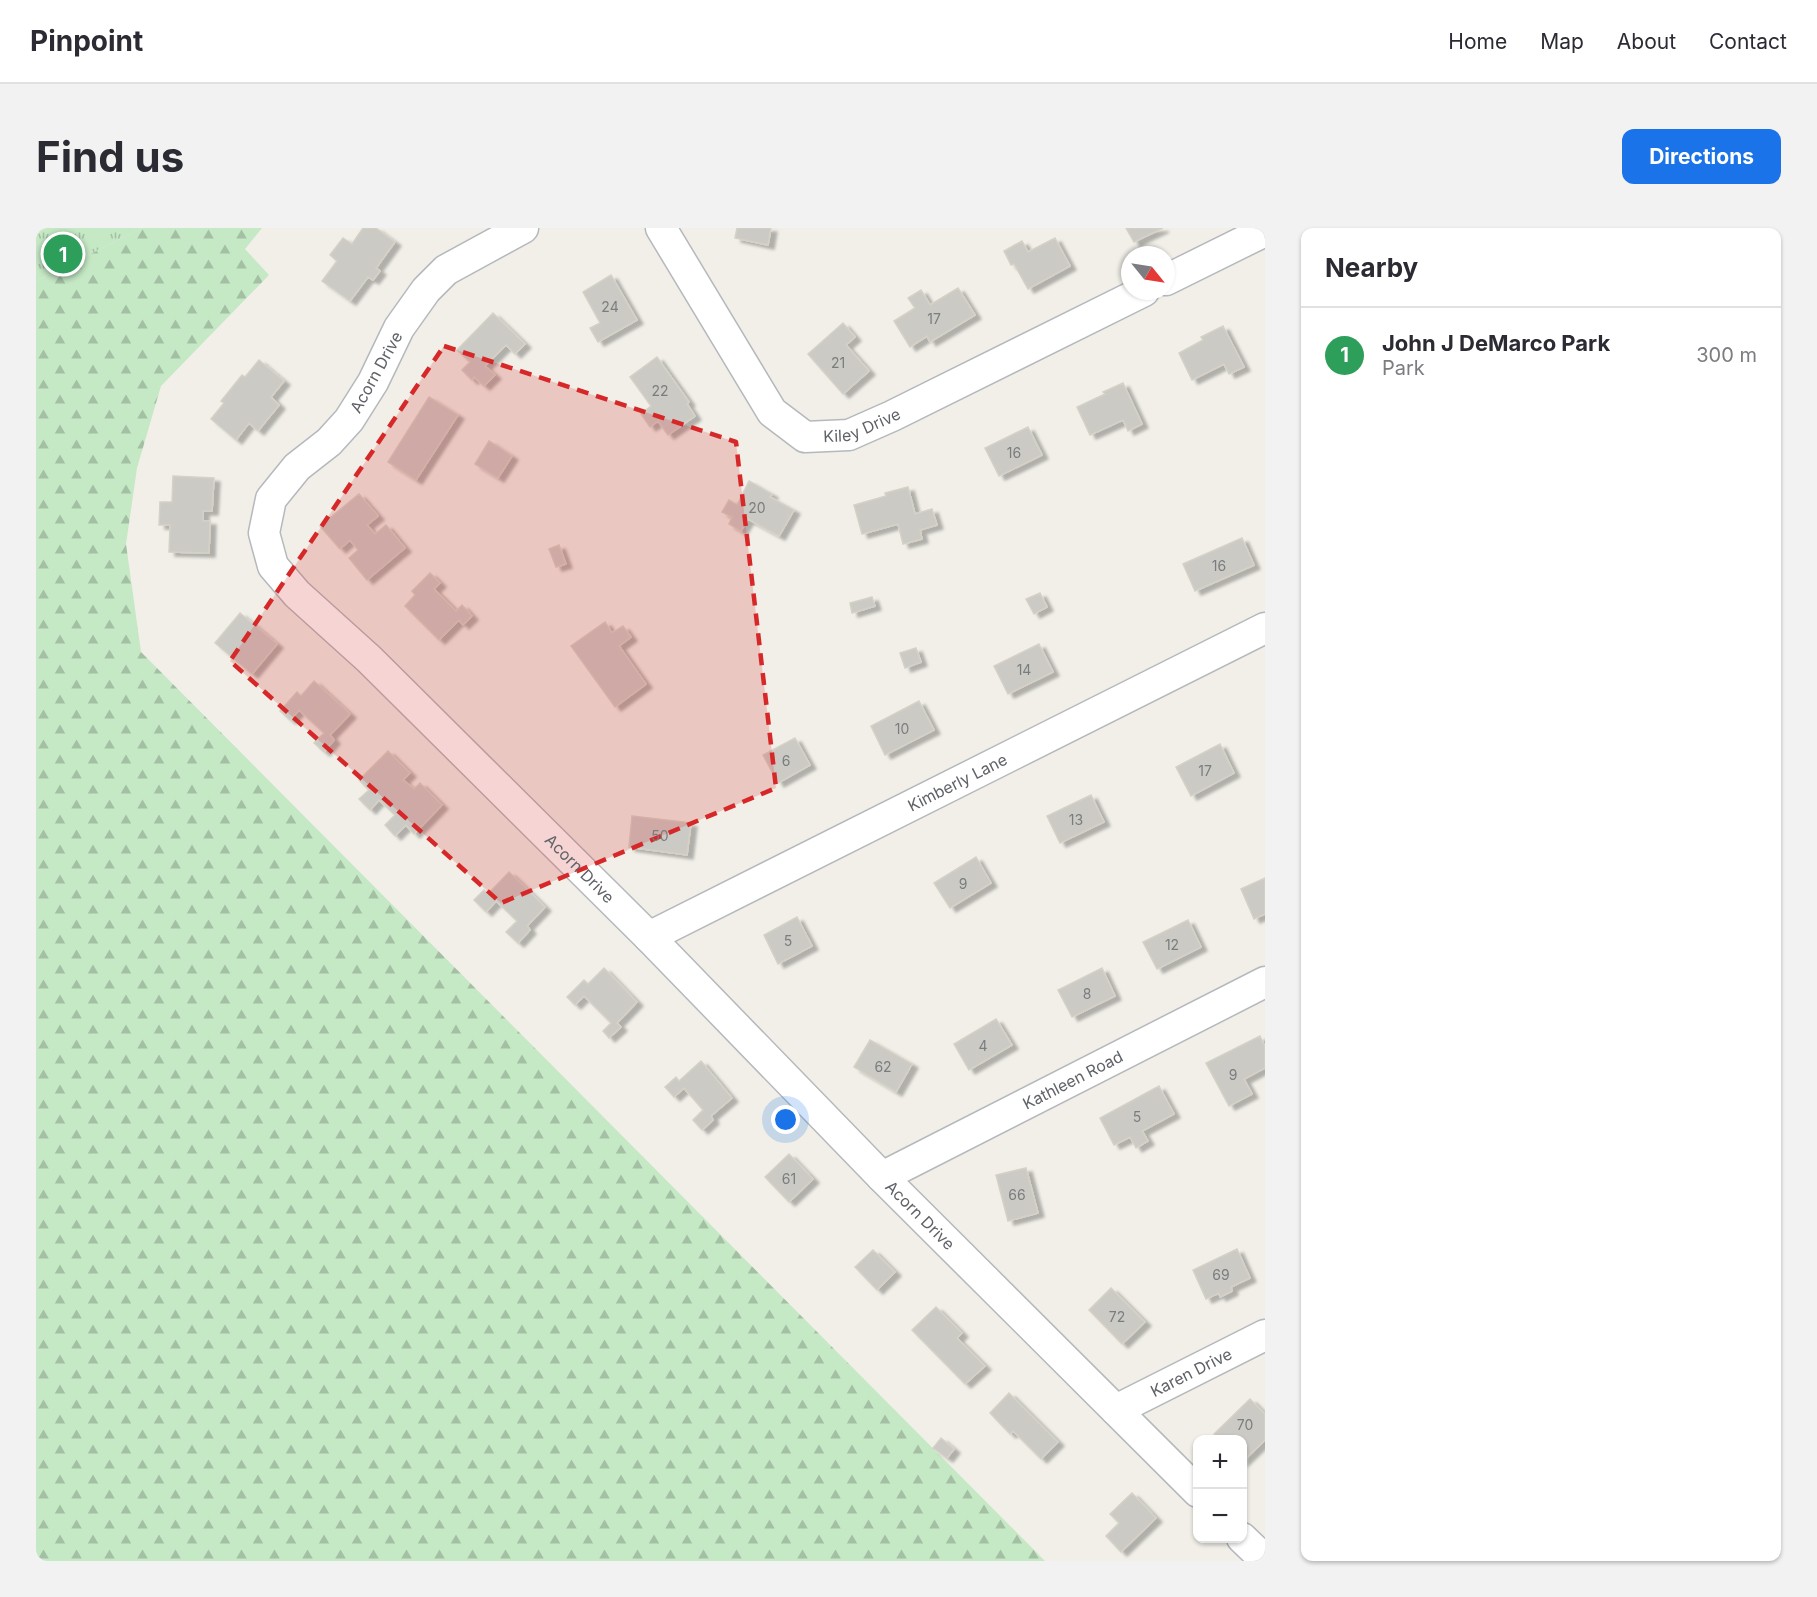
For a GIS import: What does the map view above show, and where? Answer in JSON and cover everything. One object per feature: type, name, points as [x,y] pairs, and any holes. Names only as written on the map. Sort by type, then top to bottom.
[{"type":"street","name":"Acorn Drive","points":[[524,228],[446,270],[426,290],[399,328],[373,382],[349,420],[329,442],[297,467],[271,500],[264,533],[273,566],[297,594],[369,659],[649,937],[882,1178],[1194,1489]]},
{"type":"street","name":"Kiley Drive","points":[[661,228],[772,412],[805,437],[849,435],[1126,300]]},
{"type":"street","points":[[1175,276],[1265,231]]},
{"type":"street","name":"Kimberly Lane","points":[[649,937],[1265,628]]},
{"type":"street","name":"Kathleen Road","points":[[882,1178],[1265,982]]},
{"type":"street","name":"Karen Drive","points":[[1116,1410],[1265,1335]]},
{"type":"street","points":[[1247,1543],[1265,1560]]},
{"type":"highlighted area","points":[[444,346],[736,442],[776,788],[501,903],[230,661]]},
{"type":"green space","points":[[36,228],[142,228],[36,281]]},
{"type":"green space","points":[[142,228],[262,228],[245,249],[269,275],[161,386],[137,468],[126,544],[141,652],[1045,1561],[36,1561],[36,281]]},
{"type":"building","points":[[363,228],[376,228],[395,242],[376,268],[380,271],[373,280],[368,277],[350,301],[322,281],[337,261],[330,255],[343,238],[352,244]]},
{"type":"building","points":[[737,228],[771,228],[768,245],[735,238]]},
{"type":"building","points":[[1126,228],[1163,228],[1134,242]]},
{"type":"building","points":[[1055,238],[1070,266],[1028,289],[1004,251],[1022,241],[1028,252]]},
{"type":"building","points":[[611,275],[637,320],[598,342],[590,328],[600,323],[583,292]]},
{"type":"building","points":[[958,288],[975,315],[930,342],[927,336],[910,347],[894,321],[915,308],[908,298],[921,290],[930,305]]},
{"type":"building","points":[[493,313],[525,344],[515,354],[506,345],[485,366],[495,375],[484,386],[474,377],[472,380],[462,370],[470,362],[457,350]]},
{"type":"building","points":[[843,323],[855,337],[846,345],[869,371],[843,394],[808,354]]},
{"type":"building","points":[[1223,326],[1244,367],[1229,374],[1224,364],[1192,380],[1179,353],[1203,340],[1201,337]]},
{"type":"building","points":[[657,357],[689,402],[687,404],[695,416],[668,435],[658,421],[650,427],[641,414],[651,406],[630,377]]},
{"type":"building","points":[[259,360],[284,381],[271,397],[279,405],[258,431],[249,423],[236,440],[211,419],[224,403],[221,401],[242,375],[245,377]]},
{"type":"building","points":[[1123,383],[1142,424],[1128,431],[1123,420],[1090,435],[1077,407]]},
{"type":"building","points":[[429,397],[458,415],[416,480],[388,462]]},
{"type":"building","points":[[1028,427],[1042,455],[999,476],[985,448]]},
{"type":"building","points":[[489,441],[512,456],[498,478],[475,464]]},
{"type":"building","points":[[173,476],[214,478],[212,511],[203,511],[203,521],[210,521],[209,553],[169,552],[170,525],[159,525],[160,502],[172,502]]},
{"type":"building","points":[[749,481],[772,494],[770,497],[794,510],[779,536],[748,519],[741,531],[729,524],[732,517],[722,512],[729,500],[737,505]]},
{"type":"building","points":[[908,487],[915,514],[932,509],[937,525],[920,530],[922,539],[903,544],[898,524],[862,534],[854,505]]},
{"type":"building","points":[[359,494],[378,516],[367,525],[375,534],[386,525],[405,548],[367,580],[349,558],[358,550],[350,540],[340,549],[320,526]]},
{"type":"building","points":[[1242,538],[1254,565],[1195,591],[1183,564]]},
{"type":"building","points":[[559,545],[566,564],[556,567],[549,549]]},
{"type":"building","points":[[430,573],[440,583],[434,589],[456,611],[462,605],[472,616],[463,625],[459,620],[439,640],[405,606],[415,595],[412,591]]},
{"type":"building","points":[[1040,593],[1047,607],[1034,614],[1026,599]]},
{"type":"building","points":[[872,597],[875,606],[852,613],[850,603]]},
{"type":"building","points":[[240,613],[277,644],[252,674],[215,643]]},
{"type":"building","points":[[605,622],[612,633],[623,626],[631,637],[619,646],[646,684],[615,707],[571,646]]},
{"type":"building","points":[[1039,644],[1053,672],[1008,694],[994,666]]},
{"type":"building","points":[[916,648],[921,662],[905,668],[900,653]]},
{"type":"building","points":[[314,681],[350,714],[330,735],[334,740],[324,752],[314,743],[324,733],[299,710],[290,720],[280,711],[297,692],[301,696]]},
{"type":"building","points":[[919,701],[934,730],[885,755],[871,726]]},
{"type":"building","points":[[795,738],[810,765],[778,783],[763,755]]},
{"type":"building","points":[[1220,744],[1234,773],[1191,796],[1176,767]]},
{"type":"building","points":[[388,751],[410,773],[403,780],[414,789],[420,783],[442,805],[414,834],[406,825],[395,836],[385,825],[395,815],[379,800],[370,810],[359,799],[369,790],[359,780]]},
{"type":"building","points":[[1091,795],[1104,822],[1060,843],[1047,816]]},
{"type":"building","points":[[632,816],[691,823],[687,855],[629,847]]},
{"type":"building","points":[[976,857],[991,883],[950,908],[934,883]]},
{"type":"building","points":[[509,872],[545,907],[527,926],[530,930],[518,943],[506,932],[517,921],[496,901],[486,912],[474,900],[484,890],[488,894]]},
{"type":"building","points":[[1265,878],[1265,914],[1254,919],[1241,889]]},
{"type":"building","points":[[797,917],[812,946],[778,964],[764,935]]},
{"type":"building","points":[[1188,920],[1201,947],[1157,969],[1143,942]]},
{"type":"building","points":[[604,968],[637,1002],[617,1023],[621,1027],[609,1038],[603,1031],[611,1023],[584,996],[575,1005],[567,997],[584,980],[588,984]]},
{"type":"building","points":[[1102,968],[1115,996],[1072,1017],[1058,990]]},
{"type":"building","points":[[996,1019],[1012,1045],[969,1070],[954,1044]]},
{"type":"building","points":[[1260,1036],[1265,1047],[1265,1068],[1244,1079],[1252,1094],[1229,1106],[1206,1063]]},
{"type":"building","points":[[870,1040],[912,1064],[896,1092],[854,1067]]},
{"type":"building","points":[[701,1061],[732,1098],[711,1116],[713,1120],[702,1130],[693,1120],[703,1110],[684,1088],[674,1097],[665,1087],[676,1077],[679,1081]]},
{"type":"building","points":[[1159,1086],[1174,1114],[1142,1131],[1148,1141],[1136,1148],[1130,1137],[1114,1145],[1100,1118]]},
{"type":"building","points":[[789,1154],[813,1179],[789,1202],[765,1177]]},
{"type":"building","points":[[1026,1168],[1038,1213],[1008,1221],[996,1175]]},
{"type":"building","points":[[1237,1249],[1250,1278],[1231,1287],[1232,1291],[1220,1297],[1219,1293],[1206,1299],[1193,1270]]},
{"type":"building","points":[[873,1250],[895,1272],[877,1290],[855,1267]]},
{"type":"building","points":[[1111,1288],[1145,1322],[1122,1344],[1089,1310]]},
{"type":"building","points":[[936,1307],[962,1333],[957,1338],[985,1366],[965,1384],[912,1330]]},
{"type":"building","points":[[1009,1393],[1058,1442],[1041,1459],[1013,1431],[1010,1434],[990,1413]]},
{"type":"building","points":[[1250,1399],[1265,1414],[1265,1440],[1247,1457],[1247,1435],[1214,1434]]},
{"type":"building","points":[[941,1438],[954,1449],[947,1458],[933,1448]]},
{"type":"building","points":[[1132,1493],[1156,1518],[1121,1552],[1106,1536],[1119,1523],[1110,1514]]},
{"type":"place","name":"John J DeMarco Park","points":[[63,254]]}]
